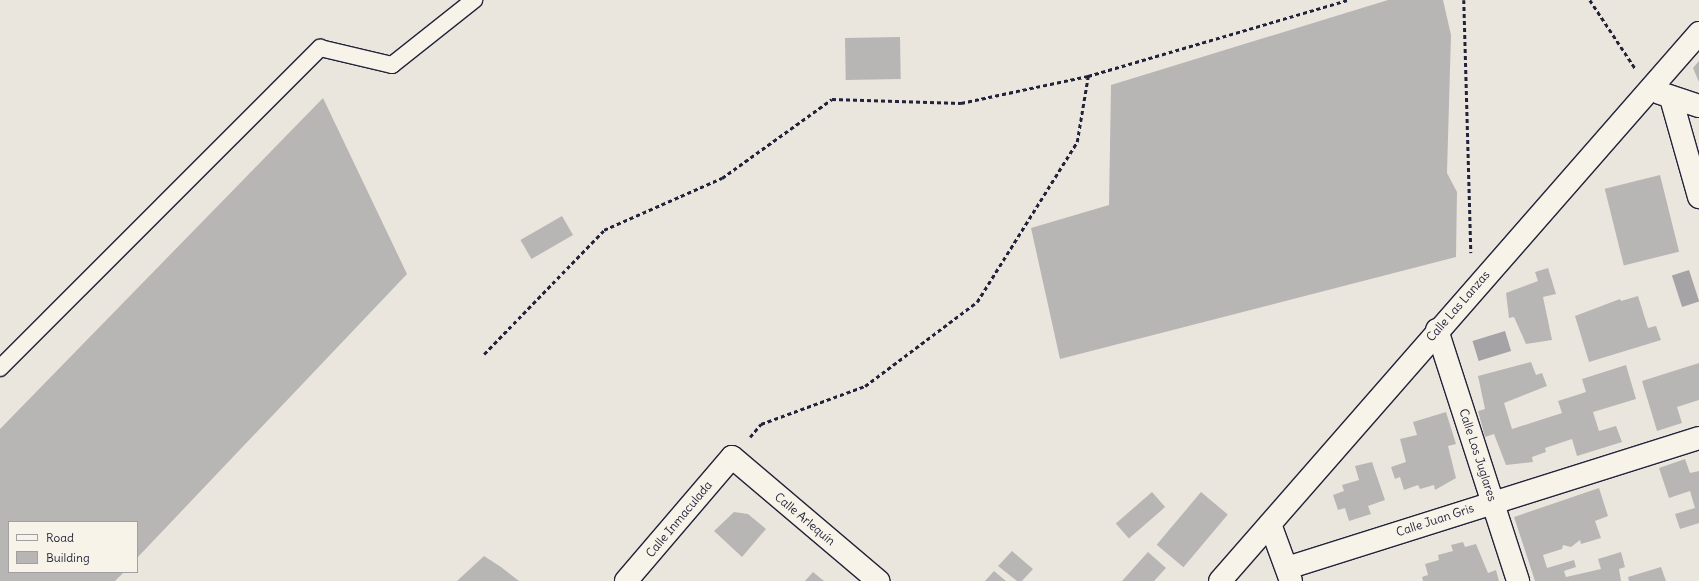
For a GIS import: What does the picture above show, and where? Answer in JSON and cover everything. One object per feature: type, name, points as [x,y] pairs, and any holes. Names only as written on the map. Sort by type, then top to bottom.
[{"type":"street","name":"Calle Las Lanzas","points":[[1220,581],[1437,330],[1699,33]]},
{"type":"street","points":[[1650,89],[1671,98],[1699,106]]},
{"type":"street","points":[[1671,98],[1699,197]]},
{"type":"street","name":"Calle Los Juglares","points":[[1437,330],[1518,581]]},
{"type":"street","name":"Calle Juan Gris","points":[[1289,575],[1492,501],[1699,438]]},
{"type":"street","name":"Calle Inmaculada","points":[[626,581],[732,457]]},
{"type":"street","name":"Calle Arlequín","points":[[732,457],[878,581]]},
{"type":"street","points":[[1270,524],[1289,575]]},
{"type":"lane","points":[[0,368],[320,48],[392,65],[474,0]]},
{"type":"path","points":[[484,354],[604,230],[722,178],[832,99],[961,103],[1088,76],[1348,0]]},
{"type":"path","points":[[1464,0],[1471,259],[1488,273]]},
{"type":"path","points":[[1590,0],[1650,89]]},
{"type":"path","points":[[732,457],[761,424],[866,386],[977,302],[1077,142],[1088,76]]},
{"type":"shaded area","points":[[1689,270],[1699,301],[1682,307],[1672,276]]},
{"type":"shaded area","points":[[1505,331],[1511,351],[1479,361],[1472,341]]},
{"type":"building","points":[[1388,0],[1443,0],[1451,35],[1447,173],[1457,192],[1456,257],[1060,359],[1031,228],[1109,205],[1111,85]]},
{"type":"building","points":[[900,37],[901,79],[846,80],[845,38]]},
{"type":"building","points":[[1699,61],[1699,82],[1693,68]]},
{"type":"building","points":[[323,98],[407,274],[138,557],[138,521],[8,521],[8,573],[123,573],[115,581],[0,581],[0,429]]},
{"type":"building","points":[[1660,175],[1679,252],[1624,265],[1605,189]]},
{"type":"building","points":[[562,216],[573,235],[531,259],[520,240]]},
{"type":"building","points":[[1548,268],[1556,294],[1543,297],[1552,340],[1526,344],[1514,317],[1509,318],[1506,293],[1538,281],[1535,272]]},
{"type":"building","points":[[1638,296],[1648,328],[1656,326],[1661,340],[1589,362],[1575,316],[1620,299],[1621,301]]},
{"type":"building","points":[[1531,362],[1536,375],[1542,373],[1547,386],[1504,403],[1512,429],[1562,413],[1558,401],[1586,392],[1582,379],[1626,365],[1636,399],[1593,412],[1599,431],[1616,426],[1622,442],[1577,456],[1572,439],[1545,448],[1546,452],[1532,457],[1533,462],[1506,465],[1494,434],[1485,437],[1478,411],[1485,409],[1478,376]]},
{"type":"building","points":[[1699,363],[1699,400],[1677,407],[1682,423],[1657,431],[1642,381]]},
{"type":"building","points":[[1446,412],[1456,444],[1448,446],[1456,478],[1435,490],[1434,485],[1420,489],[1418,485],[1404,490],[1400,477],[1395,479],[1391,467],[1406,462],[1400,439],[1417,435],[1413,422]]},
{"type":"building","points":[[1685,459],[1690,473],[1699,471],[1699,523],[1680,529],[1675,514],[1695,508],[1690,491],[1669,498],[1659,468]]},
{"type":"building","points":[[1372,462],[1385,500],[1368,506],[1371,514],[1349,521],[1345,508],[1338,510],[1333,495],[1344,491],[1342,485],[1359,480],[1355,466]]},
{"type":"building","points":[[1599,488],[1608,516],[1595,521],[1601,538],[1581,544],[1580,540],[1571,547],[1563,545],[1562,549],[1543,555],[1547,568],[1574,560],[1576,567],[1564,571],[1566,577],[1601,569],[1598,559],[1621,552],[1625,567],[1619,569],[1621,581],[1535,581],[1514,517]]},
{"type":"building","points":[[1152,492],[1165,507],[1129,539],[1116,523]]},
{"type":"building","points":[[1201,492],[1228,514],[1183,567],[1157,545]]},
{"type":"building","points":[[734,512],[748,514],[766,529],[742,557],[714,531]]},
{"type":"building","points":[[1463,542],[1465,547],[1476,544],[1488,573],[1496,570],[1499,581],[1423,581],[1422,577],[1428,575],[1425,564],[1439,560],[1438,555],[1453,551],[1451,545]]},
{"type":"building","points":[[1012,551],[1033,569],[1022,581],[1017,581],[998,566]]},
{"type":"building","points":[[1148,552],[1166,568],[1154,581],[1122,581]]},
{"type":"building","points":[[484,556],[501,567],[519,581],[457,581]]},
{"type":"building","points":[[1661,567],[1666,581],[1629,581],[1628,577]]},
{"type":"building","points":[[994,571],[1006,581],[985,581]]},
{"type":"building","points":[[813,572],[824,581],[805,581]]}]
